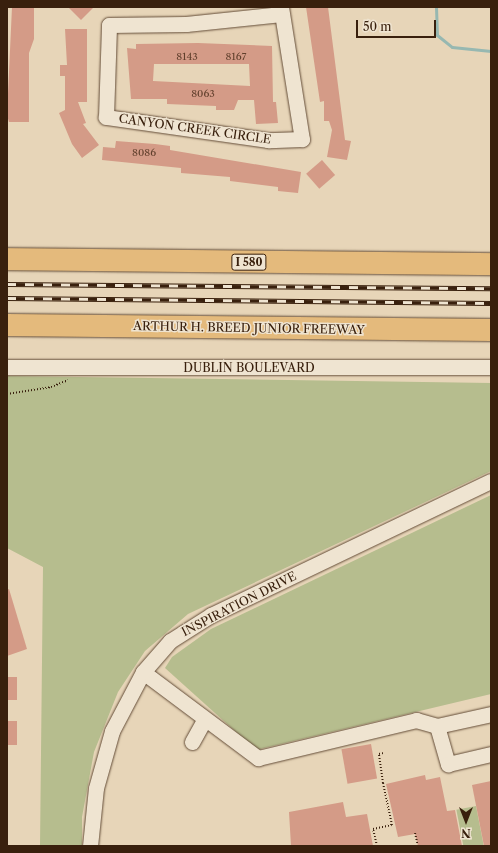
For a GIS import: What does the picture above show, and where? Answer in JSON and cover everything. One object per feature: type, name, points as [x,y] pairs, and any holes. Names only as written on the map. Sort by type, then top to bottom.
[{"type":"highway","name":"I 580","points":[[7,259],[491,264]]},
{"type":"highway","name":"ARTHUR H. BREED JUNIOR FREEWAY","points":[[7,325],[491,330]]},
{"type":"street","name":"CANYON CREEK CIRCLE","points":[[281,11],[302,139],[268,140],[106,117],[109,25],[186,24],[281,11]]},
{"type":"street","name":"DUBLIN BOULEVARD","points":[[7,367],[491,367]]},
{"type":"street","name":"INSPIRATION DRIVE","points":[[90,846],[94,799],[105,754],[121,711],[143,672],[170,641],[200,621],[491,481]]},
{"type":"street","points":[[143,672],[258,758],[416,720],[437,726],[491,714]]},
{"type":"street","points":[[192,742],[206,719]]},
{"type":"street","points":[[437,726],[448,764],[491,754]]},
{"type":"path","points":[[7,394],[51,387],[77,377]]},
{"type":"path","points":[[377,846],[373,828],[392,825],[383,783],[379,754],[383,753]]},
{"type":"path","points":[[415,834],[418,846]]},
{"type":"green space","points":[[7,376],[491,383],[491,471],[188,614],[145,651],[118,692],[94,752],[82,817],[82,846],[40,846],[43,567],[7,548]]},
{"type":"green space","points":[[491,495],[491,694],[256,750],[165,668],[172,657],[211,629]]},
{"type":"green space","points":[[476,806],[484,846],[463,846],[456,810]]},
{"type":"building","points":[[12,7],[34,7],[34,39],[29,53],[29,122],[9,122],[7,115]]},
{"type":"building","points":[[68,7],[94,7],[81,20]]},
{"type":"building","points":[[306,7],[328,7],[345,140],[351,141],[347,160],[327,157],[332,130],[329,121],[324,121],[324,101],[320,102]]},
{"type":"building","points":[[65,29],[87,29],[87,102],[78,102],[86,123],[83,124],[99,145],[82,158],[72,144],[59,113],[65,110],[65,76],[60,76],[60,65],[67,65]]},
{"type":"building","points":[[198,43],[272,46],[273,102],[276,102],[278,123],[256,124],[254,100],[238,100],[234,110],[216,110],[216,106],[167,104],[167,99],[131,99],[127,48],[136,49],[136,44]],"holes":[[[154,64],[249,64],[250,86],[153,81]]]},
{"type":"building","points":[[116,141],[170,146],[170,150],[301,172],[298,193],[278,191],[278,187],[230,181],[230,177],[181,173],[181,168],[102,160],[103,147],[115,148]]},
{"type":"building","points":[[322,160],[335,175],[319,189],[306,174]]},
{"type":"building","points":[[9,589],[27,649],[7,656],[7,590]]},
{"type":"building","points":[[7,677],[17,677],[17,700],[7,700]]},
{"type":"building","points":[[7,721],[17,721],[17,745],[7,745]]},
{"type":"building","points":[[371,744],[377,778],[348,784],[341,749]]},
{"type":"building","points":[[425,775],[426,780],[440,777],[447,811],[455,810],[462,846],[418,846],[415,834],[398,837],[386,784]]},
{"type":"building","points":[[491,781],[491,846],[484,846],[472,785]]},
{"type":"building","points":[[343,802],[346,817],[367,814],[373,846],[291,846],[289,812]]},
{"type":"waterway","points":[[436,7],[437,35],[452,47],[491,51]]},
{"type":"railway","points":[[7,284],[491,288]]},
{"type":"railway","points":[[7,298],[491,303]]}]
